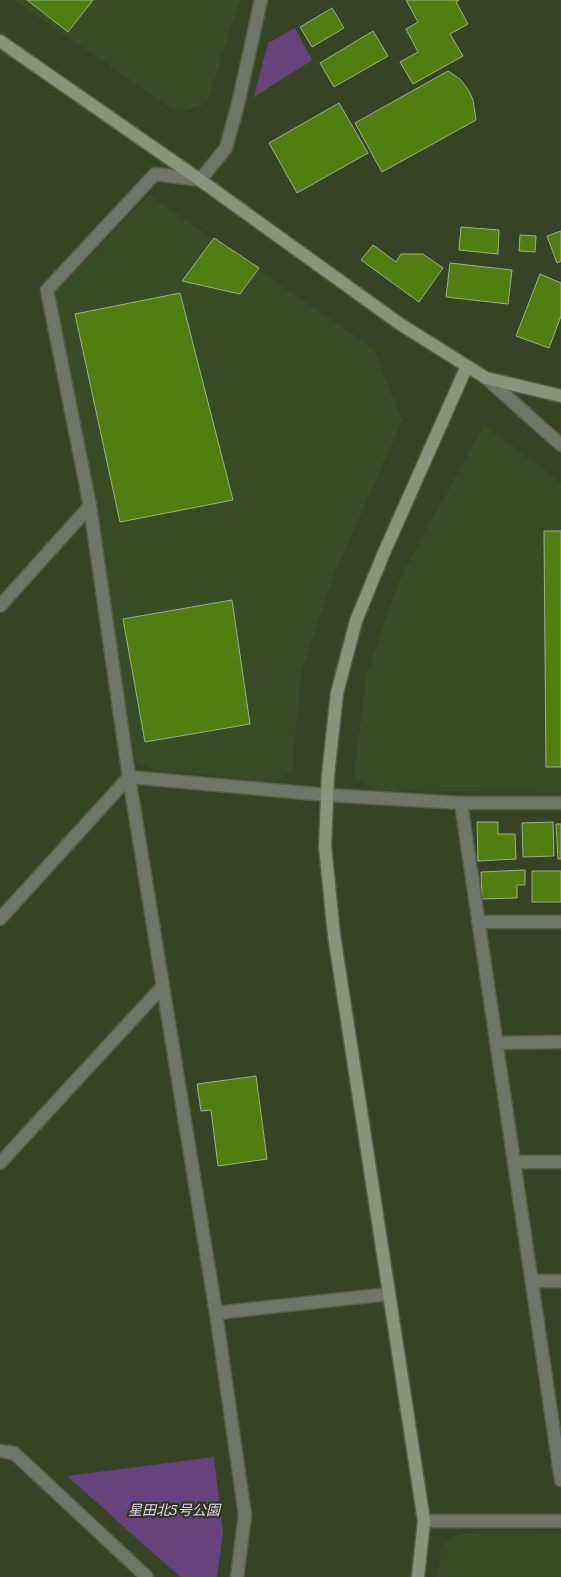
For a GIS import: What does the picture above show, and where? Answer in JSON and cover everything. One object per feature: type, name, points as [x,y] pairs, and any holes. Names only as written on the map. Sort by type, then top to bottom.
[{"type":"street","points":[[200,180],[226,148],[238,104],[261,0]]},
{"type":"street","points":[[0,41],[200,180],[400,324],[486,378],[561,445]]},
{"type":"street","points":[[200,180],[155,174],[47,290],[90,506],[129,777],[216,1313],[245,1516],[237,1577]]},
{"type":"street","points":[[418,1577],[424,1521],[334,935],[325,846],[327,795],[337,693],[356,621],[383,554],[466,366]]},
{"type":"street","points":[[486,378],[561,396]]},
{"type":"street","points":[[0,606],[90,506]]},
{"type":"street","points":[[129,777],[327,795],[461,803],[561,803]]},
{"type":"street","points":[[0,919],[129,777]]},
{"type":"street","points":[[461,803],[532,1281],[555,1401],[561,1480]]},
{"type":"street","points":[[478,922],[561,922]]},
{"type":"street","points":[[0,1163],[163,986]]},
{"type":"street","points":[[496,1042],[561,1042]]},
{"type":"street","points":[[514,1162],[561,1162]]},
{"type":"street","points":[[532,1281],[561,1281]]},
{"type":"street","points":[[216,1313],[389,1294]]},
{"type":"street","points":[[0,1451],[14,1453],[147,1577]]},
{"type":"street","points":[[424,1521],[561,1521]]},
{"type":"shaded area","points":[[14,0],[240,0],[207,103],[178,113]]},
{"type":"shaded area","points":[[149,195],[374,349],[402,421],[335,572],[301,674],[292,771],[277,782],[154,770],[135,760],[55,292]]},
{"type":"shaded area","points":[[484,425],[561,483],[561,792],[373,791],[354,776],[367,672],[402,574]]},
{"type":"shaded area","points":[[459,1533],[561,1534],[561,1577],[438,1577],[441,1547]]},
{"type":"green space","points":[[295,28],[312,60],[254,97],[268,43]]},
{"type":"green space","name":"星田北5号公園","points":[[214,1457],[223,1533],[217,1577],[180,1577],[67,1476]]},
{"type":"building","points":[[27,0],[93,0],[68,32]]},
{"type":"building","points":[[406,0],[459,0],[456,2],[468,24],[450,34],[463,56],[413,84],[400,62],[418,52],[406,29],[418,22]]},
{"type":"building","points":[[332,8],[344,28],[312,47],[300,27]]},
{"type":"building","points":[[373,31],[388,56],[334,87],[320,63]]},
{"type":"building","points":[[448,71],[460,79],[469,91],[473,100],[476,120],[382,172],[355,123]]},
{"type":"building","points":[[339,103],[368,153],[297,193],[269,143]]},
{"type":"building","points":[[461,227],[499,230],[498,254],[459,250]]},
{"type":"building","points":[[561,231],[561,261],[557,263],[547,236]]},
{"type":"building","points":[[520,235],[536,236],[535,252],[519,251]]},
{"type":"building","points":[[214,238],[259,268],[240,294],[182,281]]},
{"type":"building","points":[[373,245],[396,262],[401,254],[423,254],[443,268],[419,302],[361,260]]},
{"type":"building","points":[[450,263],[512,270],[508,304],[446,297]]},
{"type":"building","points":[[540,274],[561,283],[561,316],[549,348],[516,336]]},
{"type":"building","points":[[180,293],[233,500],[120,522],[75,314]]},
{"type":"building","points":[[544,531],[561,531],[561,767],[546,767]]},
{"type":"building","points":[[232,600],[250,724],[145,742],[123,619]]},
{"type":"building","points":[[477,822],[498,822],[498,834],[515,834],[516,859],[478,861]]},
{"type":"building","points":[[553,822],[554,856],[523,857],[522,823]]},
{"type":"building","points":[[556,824],[561,824],[561,859],[558,859]]},
{"type":"building","points":[[525,870],[525,885],[517,885],[517,898],[482,899],[481,872]]},
{"type":"building","points":[[532,871],[561,871],[561,902],[532,902]]},
{"type":"building","points":[[256,1076],[267,1159],[218,1166],[211,1110],[201,1111],[197,1084]]}]
